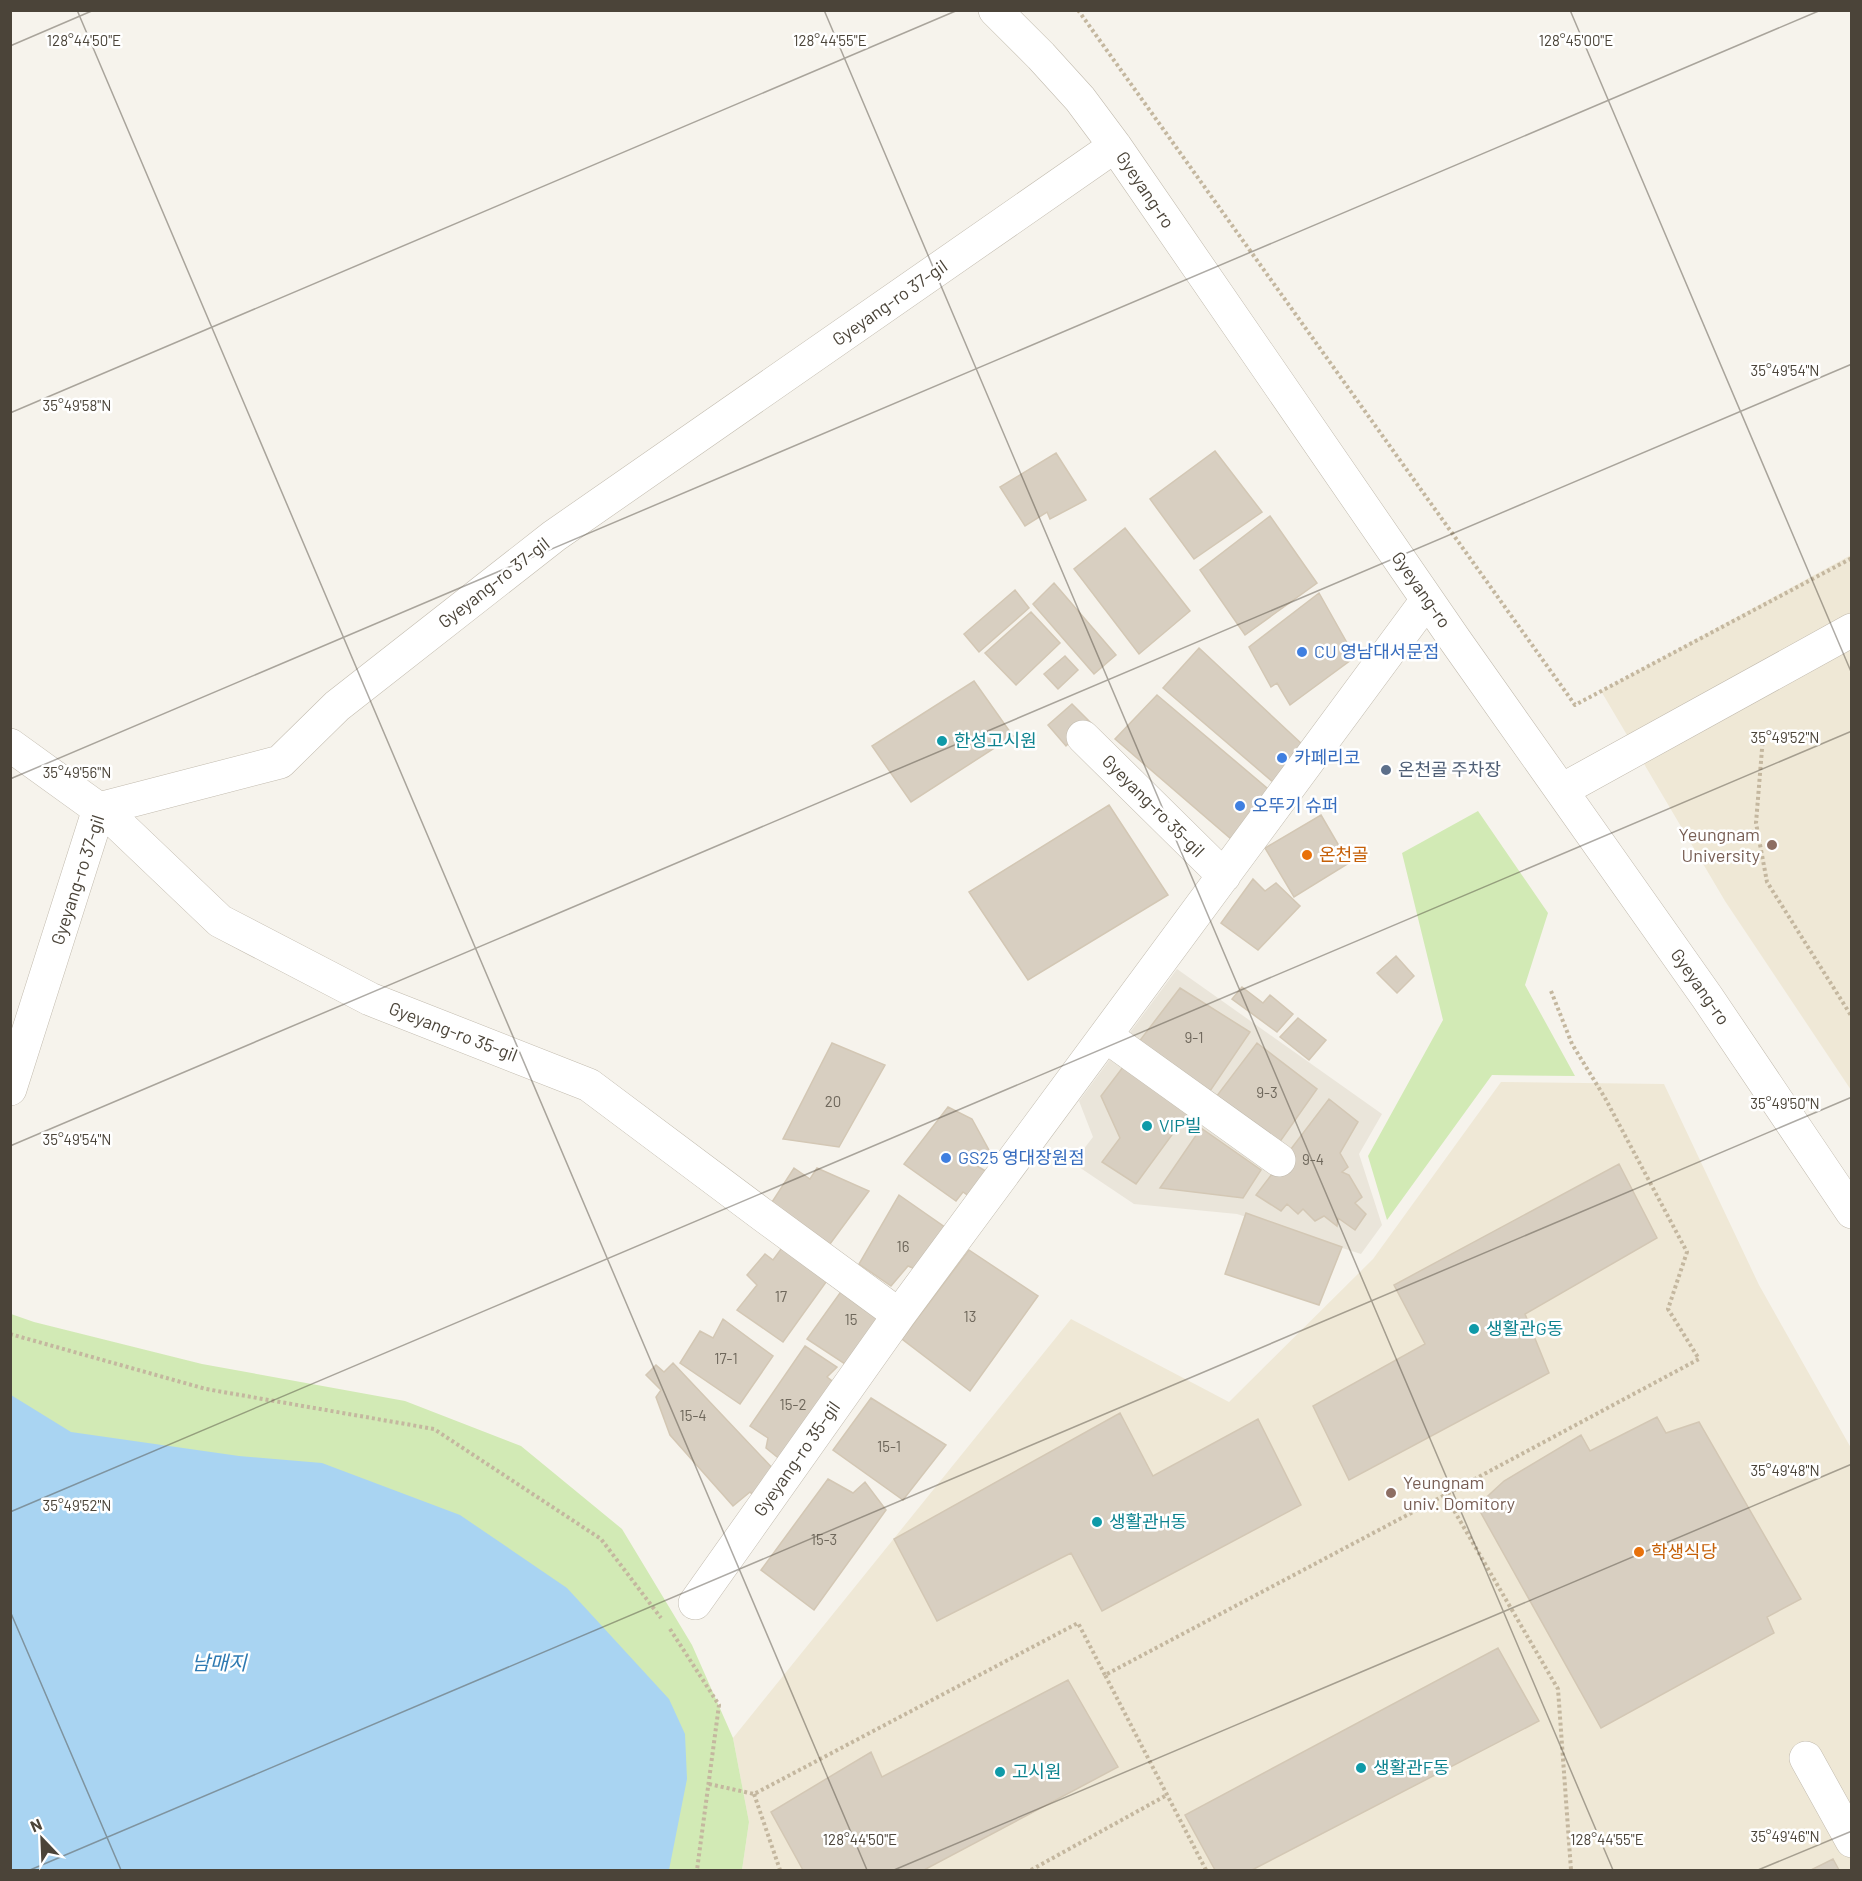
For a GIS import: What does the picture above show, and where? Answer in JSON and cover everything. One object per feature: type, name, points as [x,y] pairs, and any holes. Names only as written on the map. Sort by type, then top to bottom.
[{"type":"street","name":"Gyeyang-ro","points":[[995,10],[1080,99],[1115,146],[1427,600],[1707,997],[1851,1212]]},
{"type":"street","name":"Gyeyang-ro 37-gil","points":[[10,1089],[99,809],[280,762],[337,706],[554,536],[1115,146]]},
{"type":"street","name":"Gyeyang-ro 35-gil","points":[[695,1603],[899,1315],[1427,600]]},
{"type":"street","points":[[1562,790],[1851,630]]},
{"type":"street","name":"Gyeyang-ro 35-gil","points":[[1083,736],[1224,876]]},
{"type":"street","name":"Gyeyang-ro 35-gil","points":[[10,746],[114,820],[220,921],[370,999],[589,1085],[899,1315]]},
{"type":"street","points":[[1106,1035],[1279,1160]]},
{"type":"street","points":[[1806,1758],[1851,1841]]},
{"type":"path","points":[[1078,10],[1575,705],[1851,558]]},
{"type":"path","points":[[1763,737],[1756,824],[1767,882],[1851,1017]]},
{"type":"path","points":[[1105,1676],[1699,1359],[1668,1309],[1688,1252],[1605,1098],[1572,1044],[1551,991]]},
{"type":"path","points":[[10,1334],[206,1389],[434,1428],[601,1539],[670,1629],[718,1705],[697,1870]]},
{"type":"path","points":[[1445,1496],[1558,1689],[1571,1870]]},
{"type":"path","points":[[709,1784],[754,1794],[1078,1623],[1206,1870]]},
{"type":"path","points":[[754,1794],[780,1870]]},
{"type":"path","points":[[1031,1870],[1167,1795]]},
{"type":"shaded area","name":"Yeungnam University","points":[[1851,555],[1851,1090],[1725,901],[1601,691]]},
{"type":"shaded area","points":[[1177,969],[1382,1114],[1359,1154],[1382,1225],[1361,1254],[1237,1214],[1134,1204],[1073,1163],[1093,1137],[1079,1101]]},
{"type":"shaded area","name":"Yeungnam univ. Domitory","points":[[1501,1082],[1664,1084],[1759,1285],[1851,1448],[1851,1870],[742,1870],[749,1822],[733,1738],[1071,1319],[1229,1402],[1373,1259]]},
{"type":"green space","points":[[1478,811],[1548,913],[1525,985],[1575,1076],[1492,1075],[1387,1220],[1368,1156],[1443,1020],[1402,853]]},
{"type":"green space","name":"남매지","points":[[11,1314],[34,1322],[202,1364],[405,1401],[521,1446],[622,1529],[692,1645],[733,1738],[749,1822],[742,1870],[11,1870]]},
{"type":"water","name":"남매지","points":[[11,1395],[71,1432],[239,1456],[322,1463],[460,1515],[567,1588],[669,1699],[685,1734],[687,1779],[669,1870],[11,1870]]},
{"type":"building","points":[[1215,451],[1262,512],[1194,559],[1150,499]]},
{"type":"building","points":[[1056,453],[1086,500],[1050,519],[1047,512],[1025,526],[1000,487]]},
{"type":"building","points":[[1270,516],[1317,583],[1245,635],[1200,570]]},
{"type":"building","points":[[1125,528],[1190,611],[1139,654],[1074,569]]},
{"type":"building","points":[[1054,583],[1116,655],[1094,674],[1033,604]]},
{"type":"building","points":[[1015,590],[1029,608],[979,652],[964,634]]},
{"type":"building","name":"CU 영남대서문점","points":[[1319,593],[1355,657],[1290,705],[1277,683],[1271,687],[1249,647]]},
{"type":"building","points":[[1031,612],[1060,643],[1016,685],[985,653]]},
{"type":"building","points":[[1199,648],[1303,745],[1273,782],[1163,688]]},
{"type":"building","points":[[1065,656],[1078,670],[1058,689],[1044,674]]},
{"type":"building","name":"한성고시원","points":[[974,681],[1013,736],[911,802],[872,746]]},
{"type":"building","points":[[1157,695],[1273,793],[1231,839],[1115,739]]},
{"type":"building","points":[[1072,704],[1090,722],[1066,746],[1048,725]]},
{"type":"building","points":[[1109,805],[1168,895],[1028,980],[969,892]]},
{"type":"building","name":"온천골","points":[[1321,815],[1349,863],[1294,897],[1265,848]]},
{"type":"building","points":[[1253,879],[1265,891],[1276,883],[1300,906],[1258,950],[1221,923]]},
{"type":"building","points":[[1396,956],[1414,976],[1397,993],[1377,973]]},
{"type":"building","points":[[1242,987],[1263,1003],[1270,995],[1293,1014],[1277,1032],[1232,999]]},
{"type":"building","points":[[1180,988],[1250,1032],[1208,1094],[1138,1043]]},
{"type":"building","points":[[1298,1018],[1326,1040],[1309,1060],[1280,1037]]},
{"type":"building","points":[[832,1043],[885,1065],[839,1147],[783,1139]]},
{"type":"building","points":[[1257,1043],[1317,1089],[1279,1143],[1216,1097]]},
{"type":"building","name":"VIP빌","points":[[1123,1067],[1188,1113],[1136,1184],[1102,1162],[1120,1138],[1101,1096]]},
{"type":"building","points":[[1329,1099],[1358,1122],[1340,1153],[1348,1167],[1342,1172],[1349,1175],[1362,1197],[1355,1203],[1366,1214],[1355,1230],[1338,1218],[1337,1226],[1324,1216],[1315,1221],[1303,1209],[1298,1214],[1287,1204],[1281,1211],[1256,1195]]},
{"type":"building","name":"GS25 영대장원점","points":[[948,1107],[972,1119],[990,1152],[977,1166],[989,1173],[970,1197],[963,1192],[956,1201],[904,1164]]},
{"type":"building","points":[[1201,1128],[1261,1170],[1243,1198],[1160,1188]]},
{"type":"building","name":"생활관G동","points":[[1619,1164],[1657,1238],[1525,1314],[1549,1373],[1349,1480],[1313,1406],[1425,1344],[1394,1285]]},
{"type":"building","points":[[794,1168],[810,1179],[817,1168],[869,1191],[830,1244],[772,1202]]},
{"type":"building","points":[[899,1195],[949,1230],[920,1271],[908,1266],[891,1286],[859,1264]]},
{"type":"building","points":[[1246,1213],[1342,1247],[1319,1305],[1225,1274]]},
{"type":"building","points":[[784,1245],[829,1278],[783,1342],[737,1310],[757,1285],[747,1275],[765,1254],[773,1260]]},
{"type":"building","points":[[969,1250],[1038,1296],[970,1391],[902,1339]]},
{"type":"building","points":[[845,1286],[881,1311],[851,1368],[807,1339]]},
{"type":"building","points":[[723,1319],[773,1356],[740,1404],[680,1363],[700,1331],[713,1338]]},
{"type":"building","points":[[805,1346],[837,1367],[827,1377],[836,1384],[782,1461],[766,1448],[768,1438],[750,1426]]},
{"type":"building","points":[[673,1363],[777,1473],[755,1497],[750,1492],[733,1506],[670,1435],[656,1397],[661,1390],[646,1375],[656,1365],[664,1372]]},
{"type":"building","points":[[871,1398],[946,1445],[903,1500],[833,1450]]},
{"type":"building","name":"생활관H동","points":[[1120,1413],[1153,1476],[1258,1419],[1301,1505],[1102,1611],[1071,1553],[937,1621],[894,1539]]},
{"type":"building","name":"학생식당","points":[[1657,1417],[1666,1433],[1699,1422],[1801,1599],[1767,1617],[1774,1633],[1601,1728],[1477,1506],[1504,1481],[1581,1435],[1590,1451]]},
{"type":"building","points":[[828,1479],[853,1493],[865,1482],[886,1510],[814,1610],[761,1570]]},
{"type":"building","name":"생활관F동","points":[[1498,1648],[1539,1721],[1252,1870],[1215,1870],[1185,1815]]},
{"type":"building","name":"고시원","points":[[1068,1680],[1118,1767],[924,1870],[803,1870],[771,1812],[871,1752],[882,1777]]},
{"type":"building","points":[[1833,1859],[1839,1870],[1811,1870]]},
{"type":"place","name":"CU 영남대서문점","points":[[1302,652]]},
{"type":"place","name":"한성고시원","points":[[942,741]]},
{"type":"place","name":"카페리코","points":[[1282,758]]},
{"type":"place","name":"온천골 주차장","points":[[1386,770]]},
{"type":"place","name":"오뚜기 슈퍼","points":[[1240,806]]},
{"type":"place","name":"Yeungnam University","points":[[1772,845]]},
{"type":"place","name":"온천골","points":[[1307,855]]},
{"type":"place","name":"VIP빌","points":[[1147,1126]]},
{"type":"place","name":"GS25 영대장원점","points":[[946,1158]]},
{"type":"place","name":"생활관G동","points":[[1474,1329]]},
{"type":"place","name":"Yeungnam univ. Domitory","points":[[1391,1493]]},
{"type":"place","name":"생활관H동","points":[[1097,1522]]},
{"type":"place","name":"학생식당","points":[[1639,1552]]},
{"type":"place","name":"생활관F동","points":[[1361,1768]]},
{"type":"place","name":"고시원","points":[[1000,1772]]}]
